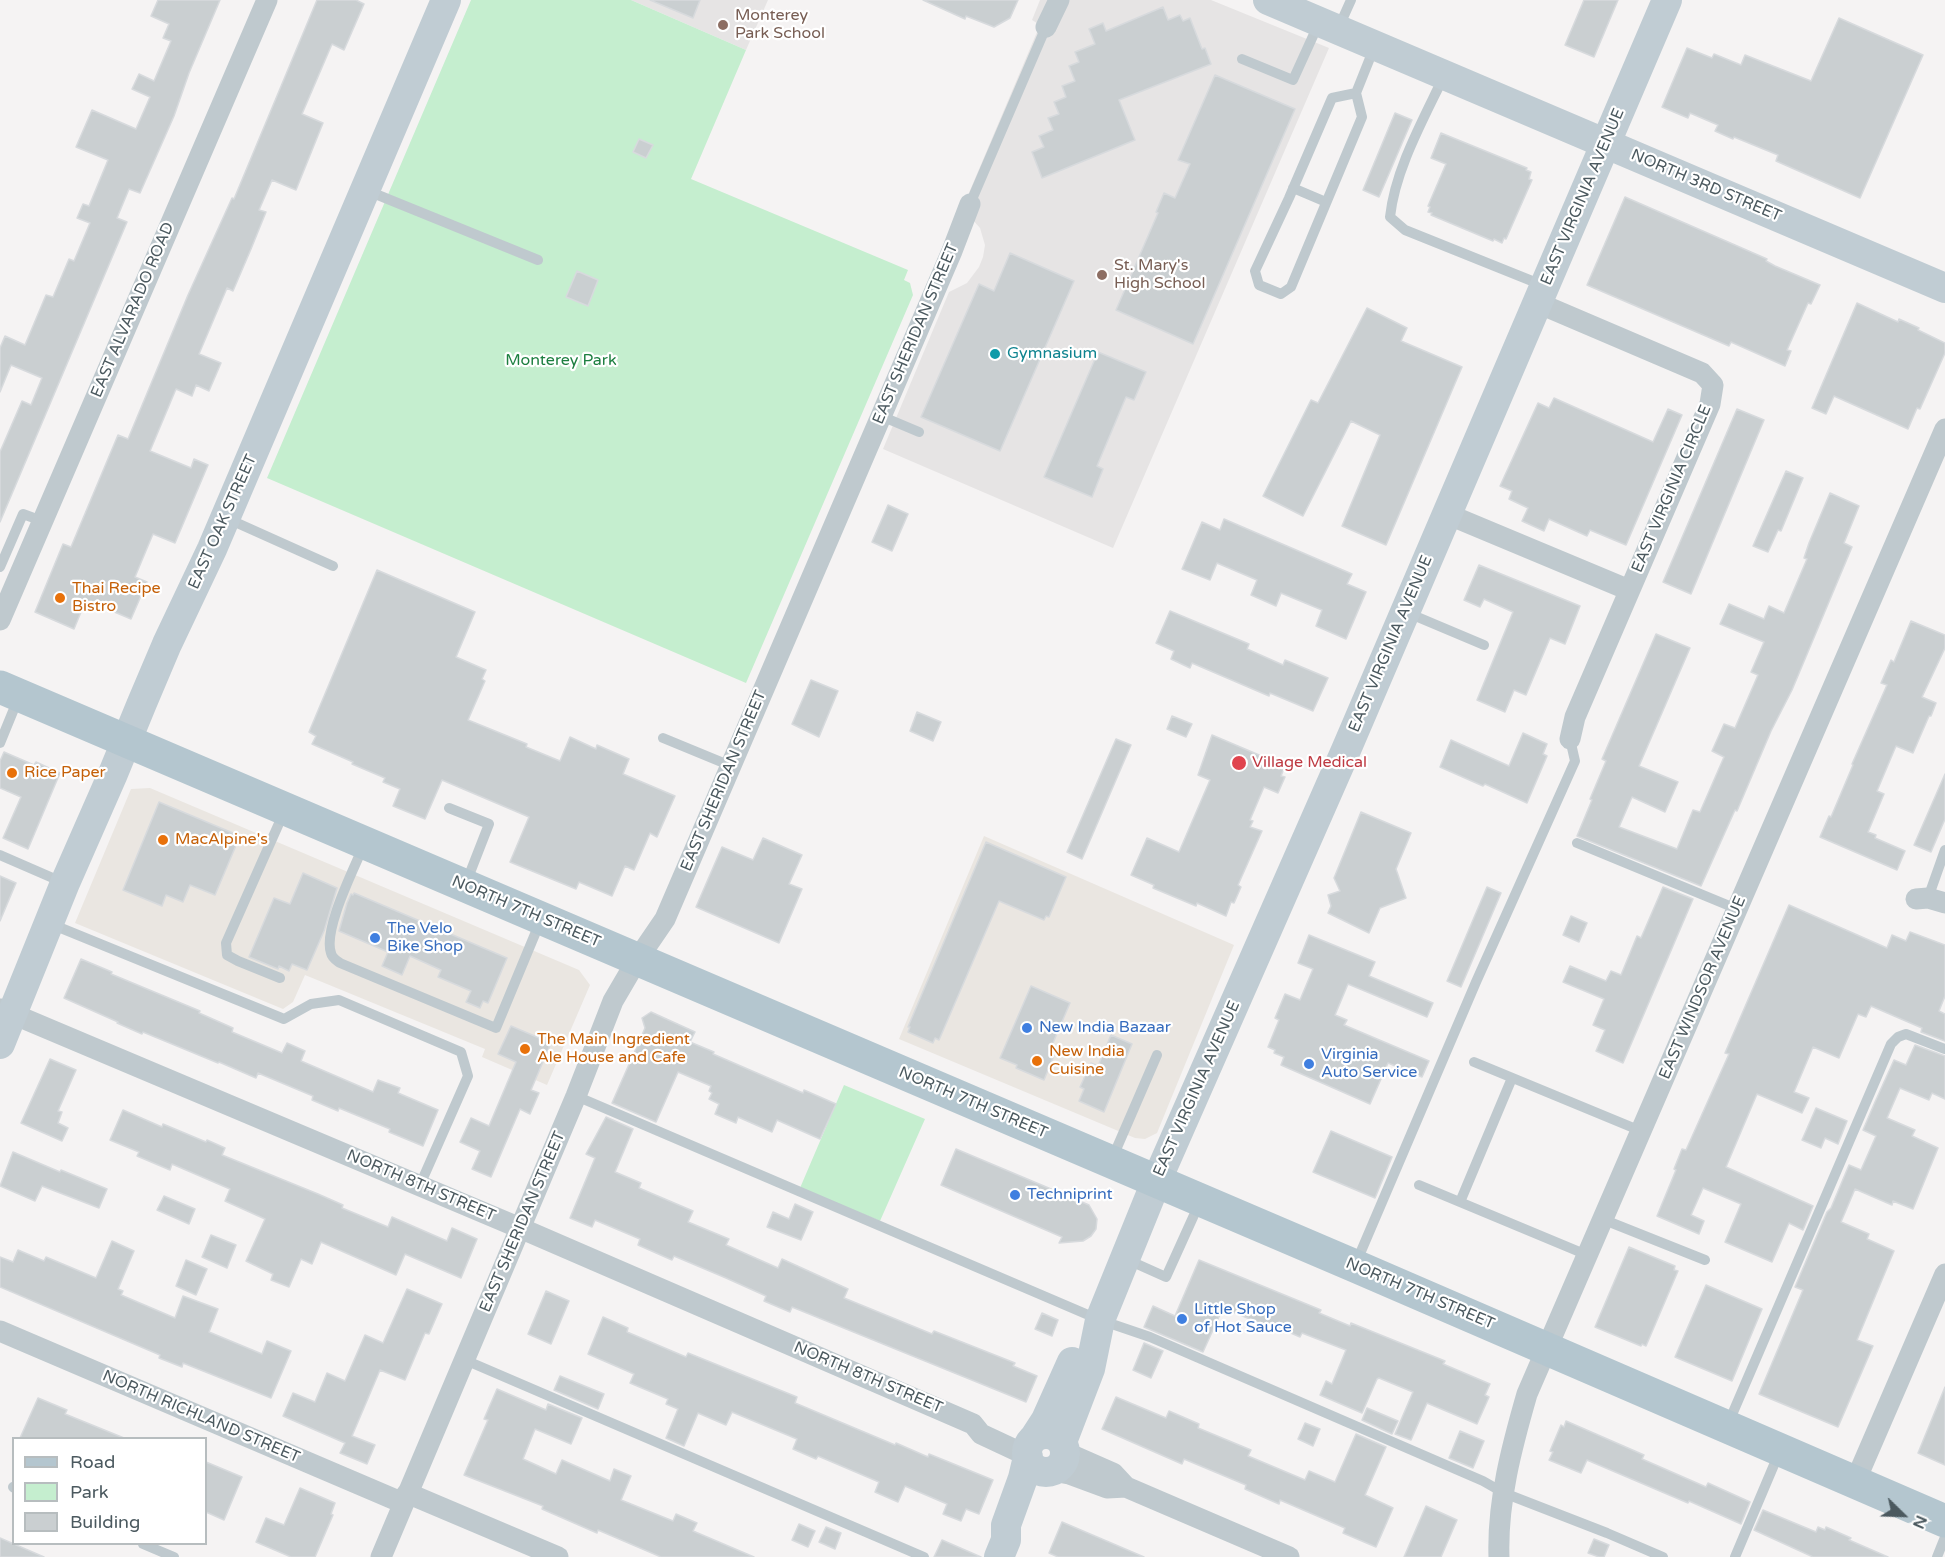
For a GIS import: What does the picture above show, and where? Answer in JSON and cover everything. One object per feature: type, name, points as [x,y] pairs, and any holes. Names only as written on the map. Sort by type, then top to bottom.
[{"type":"main road","name":"NORTH 7TH STREET","points":[[10,691],[1945,1521]]},
{"type":"street","name":"EAST ALVARADO ROAD","points":[[0,620],[267,0]]},
{"type":"street","name":"EAST OAK STREET","points":[[0,1044],[6,1011],[49,923],[168,644],[226,518],[446,0]]},
{"type":"street","name":"EAST SHERIDAN STREET","points":[[1046,27],[1059,0]]},
{"type":"street","name":"NORTH 3RD STREET","points":[[1268,0],[1945,288]]},
{"type":"street","name":"EAST VIRGINIA AVENUE","points":[[1003,1549],[1021,1528],[1044,1486],[1044,1453],[1050,1410],[1072,1361],[1100,1320],[1156,1182],[1405,612],[1667,0]]},
{"type":"street","name":"EAST SHERIDAN STREET","points":[[381,1557],[576,1096],[613,1001],[665,919],[952,251],[970,204]]},
{"type":"street","name":"EAST VIRGINIA CIRCLE","points":[[1541,295],[1702,373],[1713,385],[1710,404],[1575,717],[1570,739]]},
{"type":"street","name":"EAST WINDSOR AVENUE","points":[[1499,1557],[1500,1519],[1504,1493],[1513,1443],[1527,1394],[1945,429]]},
{"type":"street","points":[[1447,514],[1629,590]]},
{"type":"street","name":"NORTH 8TH STREET","points":[[6,1011],[420,1185],[973,1424],[987,1422],[1023,1436],[1069,1474],[1107,1488],[1126,1487],[1289,1557]]},
{"type":"street","points":[[1855,1482],[1945,1274]]},
{"type":"street","name":"NORTH RICHLAND STREET","points":[[0,1331],[405,1498],[558,1557]]},
{"type":"lane","points":[[1242,59],[1293,80],[1329,26],[1351,0]]},
{"type":"lane","name":"EAST SHERIDAN STREET","points":[[970,204],[1046,27]]},
{"type":"lane","points":[[1356,93],[1332,98],[1255,271],[1259,285],[1281,294],[1291,287],[1362,117],[1356,93],[1376,45]]},
{"type":"lane","points":[[1445,75],[1413,142],[1391,205],[1390,217],[1405,230],[1541,295]]},
{"type":"lane","points":[[1293,188],[1326,202]]},
{"type":"lane","points":[[365,190],[538,260]]},
{"type":"lane","points":[[881,416],[918,432]]},
{"type":"lane","points":[[0,567],[23,514],[42,521]]},
{"type":"lane","points":[[226,518],[333,566]]},
{"type":"lane","points":[[1405,612],[1484,645]]},
{"type":"lane","points":[[1,738],[10,691]]},
{"type":"lane","points":[[663,738],[731,766]]},
{"type":"lane","points":[[1354,1266],[1476,982],[1575,761],[1570,739]]},
{"type":"lane","points":[[449,808],[489,824],[465,886]]},
{"type":"lane","points":[[280,978],[227,955],[226,943],[285,809]]},
{"type":"lane","points":[[364,843],[330,928],[331,956],[340,963],[496,1028],[541,919]]},
{"type":"lane","points":[[1577,843],[1737,909]]},
{"type":"lane","points":[[1930,900],[1945,850]]},
{"type":"lane","points":[[0,855],[65,883]]},
{"type":"lane","points":[[49,923],[284,1019],[311,1004],[339,1000],[460,1052],[468,1076],[420,1185]]},
{"type":"lane","points":[[1726,1426],[1890,1044],[1906,1034],[1945,1049]]},
{"type":"lane","points":[[1111,1162],[1157,1055]]},
{"type":"lane","points":[[1474,1062],[1641,1131]]},
{"type":"lane","points":[[1460,1202],[1512,1078]]},
{"type":"lane","points":[[576,1096],[1100,1320],[1150,1337],[1483,1481],[1504,1493],[1663,1557]]},
{"type":"lane","points":[[1419,1185],[1587,1255]]},
{"type":"lane","points":[[1125,1259],[1166,1277],[1200,1200]]},
{"type":"lane","points":[[1602,1219],[1705,1260]]},
{"type":"lane","points":[[465,1360],[924,1557]]},
{"type":"lane","points":[[1736,1557],[1780,1450]]},
{"type":"lane","points":[[1936,1557],[1945,1537]]},
{"type":"lane","points":[[145,1545],[174,1557]]},
{"type":"shaded area","name":"Monterey Park School","points":[[631,0],[768,0],[746,50]]},
{"type":"shaded area","name":"St. Mary's High School","points":[[1040,0],[1211,0],[1329,48],[1113,548],[883,449],[949,292],[967,283],[979,267],[983,257],[985,245],[980,228],[972,219],[960,214],[1040,25],[1032,20]]},
{"type":"shaded area","points":[[150,788],[579,970],[590,985],[547,1085],[482,1057],[485,1049],[305,975],[293,1002],[283,1009],[75,923],[131,789]]},
{"type":"shaded area","points":[[984,836],[1234,945],[1157,1133],[1145,1139],[1135,1138],[899,1039]]},
{"type":"green space","name":"Monterey Park","points":[[471,0],[631,0],[746,50],[691,179],[908,270],[904,280],[910,283],[913,295],[746,683],[267,478]]},
{"type":"green space","points":[[844,1085],[925,1119],[880,1221],[800,1188]]},
{"type":"building","points":[[158,0],[220,0],[189,73],[174,116],[140,193],[129,189],[117,218],[127,222],[0,522],[0,452],[22,401],[31,405],[42,378],[11,365],[0,392],[0,348],[5,336],[25,345],[46,295],[53,297],[69,259],[74,261],[90,223],[77,218],[83,204],[89,206],[108,160],[76,147],[92,110],[136,129],[150,97],[132,89],[139,74],[154,81],[171,41],[163,38],[169,24],[151,16]]},
{"type":"building","points":[[317,0],[356,0],[364,4],[344,50],[332,44],[302,114],[323,123],[296,190],[272,180],[259,210],[266,212],[251,249],[233,291],[227,288],[199,354],[221,363],[209,391],[196,385],[192,396],[176,389],[150,451],[191,468],[194,459],[208,465],[175,543],[153,534],[135,577],[147,582],[131,619],[86,600],[74,629],[35,612],[63,544],[71,547],[118,435],[128,439],[188,295],[232,198],[234,199]]},
{"type":"building","points":[[650,0],[700,0],[693,18]]},
{"type":"building","points":[[923,0],[1018,0],[1010,18],[994,27],[966,16],[965,19]]},
{"type":"building","points":[[1584,0],[1618,0],[1594,57],[1565,45]]},
{"type":"building","points":[[1163,7],[1168,20],[1180,15],[1183,21],[1190,18],[1202,49],[1205,48],[1211,64],[1119,100],[1135,140],[1042,178],[1032,152],[1044,147],[1039,136],[1053,130],[1048,118],[1059,114],[1054,102],[1066,97],[1062,86],[1075,81],[1069,66],[1079,62],[1075,52],[1095,44],[1089,29],[1103,23],[1106,31]]},
{"type":"building","points":[[1839,18],[1923,55],[1860,198],[1776,161],[1778,155],[1715,131],[1718,125],[1690,113],[1688,118],[1662,107],[1687,48],[1712,58],[1714,54],[1741,65],[1745,55],[1811,81]]},
{"type":"building","points":[[1215,75],[1295,109],[1193,344],[1116,310],[1158,213],[1156,212],[1164,193],[1175,198],[1190,164],[1178,160]]},
{"type":"building","points":[[1395,113],[1412,120],[1379,197],[1363,190]]},
{"type":"building","points":[[1441,133],[1527,168],[1526,170],[1531,172],[1529,179],[1532,180],[1506,239],[1504,238],[1502,243],[1428,212],[1430,207],[1428,206],[1446,164],[1431,158]]},
{"type":"building","points":[[639,139],[653,145],[646,158],[633,152]]},
{"type":"building","points":[[1625,197],[1767,259],[1766,261],[1775,266],[1820,285],[1811,304],[1808,303],[1787,350],[1791,351],[1785,366],[1731,342],[1729,346],[1587,285]]},
{"type":"building","name":"Gymnasium","points":[[1010,253],[1074,281],[1000,451],[921,417],[979,284],[994,291]]},
{"type":"building","points":[[577,271],[598,280],[588,306],[566,297]]},
{"type":"building","points":[[1857,303],[1898,322],[1899,319],[1919,328],[1918,330],[1945,343],[1945,353],[1920,409],[1917,408],[1908,429],[1834,396],[1826,414],[1812,408]]},
{"type":"building","points":[[1367,308],[1407,328],[1401,341],[1462,367],[1386,545],[1342,526],[1380,435],[1351,421],[1303,516],[1263,496],[1311,400],[1318,403]]},
{"type":"building","points":[[1098,352],[1146,372],[1134,400],[1126,397],[1097,466],[1103,469],[1092,497],[1044,477]]},
{"type":"building","points":[[1554,398],[1653,442],[1668,409],[1682,415],[1626,545],[1590,530],[1587,536],[1549,519],[1544,531],[1522,521],[1528,508],[1509,499],[1512,491],[1500,486],[1538,403],[1549,408]]},
{"type":"building","points":[[1737,409],[1764,420],[1691,594],[1663,582]]},
{"type":"building","points":[[1786,471],[1803,478],[1781,531],[1778,530],[1768,552],[1753,546]]},
{"type":"building","points":[[1830,493],[1859,506],[1844,543],[1852,547],[1792,690],[1701,886],[1577,836],[1606,761],[1602,759],[1656,634],[1690,648],[1639,766],[1678,782],[1665,812],[1632,797],[1619,827],[1677,849],[1693,810],[1700,812],[1724,757],[1712,751],[1724,724],[1735,728],[1758,675],[1751,672],[1764,642],[1720,624],[1729,604],[1764,619],[1769,606],[1784,613],[1807,559],[1804,558],[1809,543]]},
{"type":"building","points":[[888,505],[908,514],[892,551],[872,542]]},
{"type":"building","points":[[1224,519],[1352,574],[1347,584],[1366,592],[1346,639],[1316,626],[1322,610],[1281,593],[1276,606],[1251,595],[1257,580],[1217,563],[1210,580],[1182,569],[1202,522],[1220,530]]},
{"type":"building","points":[[1479,565],[1580,606],[1565,644],[1550,638],[1526,695],[1514,690],[1505,712],[1477,700],[1513,612],[1484,599],[1480,607],[1464,600]]},
{"type":"building","points":[[377,570],[475,612],[456,657],[486,670],[482,679],[485,681],[468,720],[527,744],[526,747],[560,761],[570,737],[596,749],[597,745],[629,759],[623,774],[675,796],[657,837],[650,833],[634,870],[625,866],[612,896],[579,882],[576,889],[510,862],[529,817],[442,780],[425,819],[393,806],[400,789],[383,782],[385,778],[312,744],[316,736],[309,732]]},
{"type":"building","points":[[1170,611],[1249,644],[1247,649],[1283,665],[1285,660],[1328,678],[1313,711],[1270,693],[1269,696],[1192,663],[1190,668],[1171,659],[1174,651],[1156,643]]},
{"type":"building","points":[[1911,621],[1945,635],[1945,648],[1922,697],[1936,703],[1931,716],[1913,753],[1896,746],[1877,791],[1884,794],[1868,832],[1876,835],[1875,838],[1905,851],[1897,870],[1820,837],[1829,816],[1831,817],[1887,685],[1881,683],[1891,660],[1894,662]]},
{"type":"building","points":[[811,680],[838,691],[819,737],[792,724]]},
{"type":"building","points":[[917,712],[941,722],[933,741],[910,731]]},
{"type":"building","points":[[1172,716],[1192,724],[1186,737],[1167,729]]},
{"type":"building","points":[[1523,733],[1547,744],[1543,754],[1547,756],[1527,803],[1440,767],[1451,740],[1509,766]]},
{"type":"building","points":[[1212,735],[1285,766],[1281,776],[1285,777],[1278,793],[1264,787],[1250,820],[1253,821],[1250,827],[1262,831],[1238,885],[1241,887],[1234,903],[1231,902],[1226,916],[1153,888],[1154,885],[1131,875],[1147,838],[1179,852],[1210,780],[1198,775]]},
{"type":"building","points":[[1116,739],[1131,745],[1082,859],[1067,852]]},
{"type":"building","points":[[4,752],[34,765],[36,762],[60,773],[28,849],[3,838],[21,797],[0,788],[0,761]]},
{"type":"building","points":[[1945,774],[1945,819],[1931,852],[1914,845]]},
{"type":"building","points":[[159,802],[240,836],[215,895],[190,885],[183,902],[166,895],[162,906],[123,890]]},
{"type":"building","points":[[1361,812],[1411,833],[1396,869],[1406,898],[1380,908],[1369,933],[1328,913],[1331,906],[1328,895],[1340,891],[1334,878]]},
{"type":"building","points":[[763,838],[802,855],[789,884],[802,889],[779,943],[696,907],[722,847],[753,860]]},
{"type":"building","points":[[986,842],[1066,877],[1049,917],[1046,916],[1044,920],[999,901],[939,1040],[935,1038],[933,1043],[908,1032],[910,1027],[908,1027]]},
{"type":"building","points":[[303,873],[337,888],[324,931],[307,970],[292,964],[289,971],[279,966],[278,969],[249,957],[274,898],[290,904]]},
{"type":"building","points":[[0,876],[16,883],[0,921]]},
{"type":"building","points":[[1487,887],[1501,893],[1461,987],[1447,981]]},
{"type":"building","points":[[1663,887],[1693,899],[1623,1063],[1596,1051],[1605,1030],[1593,1025],[1604,999],[1563,982],[1570,966],[1606,981],[1611,971],[1621,975],[1637,936],[1641,938]]},
{"type":"building","points":[[354,893],[507,958],[488,1003],[483,1001],[480,1008],[466,1002],[471,991],[438,977],[441,970],[410,956],[402,975],[382,966],[388,952],[339,931],[347,903],[351,894]]},
{"type":"building","points":[[1789,905],[1887,948],[1892,935],[1906,941],[1910,932],[1945,945],[1945,996],[1939,1011],[1945,1014],[1945,1041],[1921,1032],[1922,1028],[1871,1006],[1866,1017],[1858,1014],[1839,1058],[1813,1047],[1794,1092],[1809,1098],[1802,1113],[1757,1094],[1726,1167],[1813,1206],[1803,1230],[1789,1223],[1772,1262],[1725,1242],[1741,1204],[1703,1188],[1691,1215],[1704,1221],[1699,1234],[1657,1216],[1682,1149],[1686,1150],[1729,1054],[1725,1053]]},
{"type":"building","points":[[1571,916],[1587,923],[1579,942],[1563,935]]},
{"type":"building","points":[[1309,935],[1375,962],[1369,976],[1433,1003],[1427,1017],[1348,984],[1335,1015],[1347,1020],[1344,1025],[1429,1061],[1422,1077],[1388,1063],[1370,1104],[1281,1065],[1284,1057],[1274,1053],[1275,1050],[1268,1047],[1279,1020],[1275,1018],[1285,994],[1300,1000],[1313,969],[1298,963]]},
{"type":"building","points":[[81,959],[200,1011],[199,1013],[233,1028],[232,1032],[282,1053],[287,1043],[305,1051],[301,1061],[373,1092],[378,1080],[400,1088],[398,1093],[438,1110],[423,1146],[389,1132],[390,1129],[339,1108],[338,1111],[312,1100],[313,1096],[258,1073],[256,1078],[143,1032],[142,1034],[64,998]]},
{"type":"building","points":[[1031,986],[1070,1003],[1050,1050],[1055,1053],[1044,1080],[1000,1058]]},
{"type":"building","points":[[651,1012],[695,1032],[690,1042],[714,1052],[713,1054],[803,1093],[804,1090],[836,1104],[820,1139],[777,1120],[772,1132],[738,1117],[736,1123],[715,1114],[719,1104],[709,1099],[712,1093],[709,1091],[711,1086],[678,1072],[656,1122],[612,1103],[645,1028],[642,1018]]},
{"type":"building","points":[[511,1026],[551,1043],[531,1090],[539,1093],[530,1114],[520,1109],[491,1177],[472,1169],[480,1151],[460,1142],[471,1118],[489,1126],[516,1062],[498,1054]]},
{"type":"building","points":[[1111,1035],[1132,1044],[1104,1112],[1079,1101],[1084,1089],[1080,1087],[1091,1063],[1098,1066]]},
{"type":"building","points":[[1915,1045],[1945,1056],[1945,1099],[1932,1093],[1929,1100],[1900,1088],[1887,1118],[1915,1130],[1912,1136],[1938,1148],[1913,1209],[1893,1201],[1892,1205],[1855,1189],[1841,1222],[1869,1234],[1867,1239],[1894,1251],[1857,1340],[1873,1346],[1838,1427],[1759,1394],[1803,1290],[1795,1287],[1827,1212],[1831,1208],[1849,1165],[1861,1170],[1876,1136],[1863,1130],[1875,1102],[1894,1060],[1906,1065]]},
{"type":"building","points":[[50,1059],[76,1070],[58,1111],[62,1112],[58,1123],[68,1128],[62,1141],[21,1123]]},
{"type":"building","points":[[1816,1108],[1847,1121],[1838,1144],[1825,1138],[1821,1148],[1802,1140]]},
{"type":"building","points":[[123,1110],[162,1127],[163,1124],[206,1142],[207,1140],[225,1148],[222,1155],[318,1194],[343,1205],[342,1208],[388,1227],[392,1217],[447,1241],[452,1228],[477,1239],[461,1278],[405,1254],[396,1275],[321,1242],[312,1264],[301,1259],[289,1287],[271,1280],[273,1274],[246,1261],[265,1219],[225,1201],[230,1189],[172,1164],[170,1170],[137,1156],[139,1152],[110,1140]]},
{"type":"building","points":[[606,1117],[633,1129],[615,1172],[641,1183],[639,1188],[693,1211],[688,1222],[729,1239],[726,1245],[778,1268],[782,1259],[848,1289],[844,1298],[932,1334],[934,1331],[1015,1363],[1013,1366],[1037,1376],[1026,1402],[792,1307],[790,1312],[764,1301],[766,1296],[726,1278],[674,1256],[672,1260],[638,1245],[640,1239],[595,1220],[592,1227],[570,1218],[595,1158],[586,1154]]},
{"type":"building","points":[[1331,1131],[1392,1157],[1375,1198],[1313,1172]]},
{"type":"building","name":"Techniprint","points":[[956,1149],[1089,1205],[1097,1219],[1096,1229],[1083,1241],[1059,1243],[1062,1237],[941,1185]]},
{"type":"building","points":[[13,1152],[107,1189],[99,1208],[42,1186],[35,1201],[0,1186]]},
{"type":"building","points":[[164,1196],[195,1209],[189,1224],[157,1210]]},
{"type":"building","points":[[795,1204],[813,1212],[801,1240],[767,1227],[773,1212],[789,1219]]},
{"type":"building","points":[[211,1235],[236,1245],[227,1268],[202,1257]]},
{"type":"building","points":[[112,1241],[134,1251],[118,1289],[123,1291],[121,1295],[175,1318],[183,1296],[218,1309],[209,1332],[262,1354],[267,1341],[291,1351],[271,1398],[183,1363],[182,1367],[159,1358],[160,1355],[0,1287],[0,1257],[13,1262],[18,1250],[44,1261],[46,1257],[96,1278]]},
{"type":"building","points":[[1629,1247],[1675,1266],[1674,1270],[1678,1271],[1646,1346],[1595,1327]]},
{"type":"building","points":[[186,1260],[207,1269],[196,1295],[176,1286]]},
{"type":"building","points":[[1199,1260],[1321,1310],[1319,1313],[1350,1326],[1351,1323],[1445,1361],[1443,1364],[1490,1384],[1485,1395],[1489,1397],[1477,1424],[1427,1403],[1411,1440],[1395,1434],[1413,1392],[1379,1378],[1362,1413],[1320,1395],[1326,1381],[1332,1384],[1346,1350],[1302,1333],[1300,1337],[1268,1323],[1267,1326],[1223,1308],[1203,1352],[1144,1327],[1153,1306],[1175,1316]]},
{"type":"building","points":[[1706,1285],[1762,1309],[1732,1381],[1675,1357]]},
{"type":"building","points":[[407,1289],[442,1304],[429,1334],[425,1333],[405,1380],[380,1370],[352,1436],[375,1445],[367,1464],[340,1453],[345,1443],[283,1416],[293,1393],[315,1402],[327,1373],[345,1381],[365,1335],[383,1343]]},
{"type":"building","points":[[546,1291],[569,1301],[551,1344],[528,1334]]},
{"type":"building","points":[[1042,1313],[1058,1320],[1052,1336],[1035,1329]]},
{"type":"building","points":[[603,1317],[628,1328],[627,1332],[686,1357],[688,1353],[797,1397],[795,1403],[895,1445],[896,1443],[928,1457],[929,1454],[993,1480],[979,1514],[966,1509],[961,1521],[943,1514],[947,1504],[905,1486],[898,1502],[875,1492],[879,1482],[818,1456],[816,1459],[793,1449],[797,1439],[732,1412],[726,1425],[698,1413],[684,1446],[666,1438],[678,1409],[666,1404],[668,1399],[630,1383],[634,1374],[588,1354]]},
{"type":"building","points":[[1144,1343],[1163,1351],[1151,1378],[1133,1370]]},
{"type":"building","points":[[560,1376],[604,1394],[598,1409],[554,1390]]},
{"type":"building","points":[[1945,1387],[1945,1465],[1918,1453]]},
{"type":"building","points":[[497,1389],[546,1410],[548,1404],[582,1418],[571,1444],[535,1429],[523,1459],[556,1474],[562,1460],[610,1481],[614,1469],[631,1476],[621,1500],[673,1521],[676,1514],[697,1523],[693,1531],[754,1557],[661,1557],[598,1530],[597,1533],[542,1509],[543,1506],[464,1475],[488,1420],[484,1419]]},
{"type":"building","points":[[1116,1397],[1166,1418],[1169,1411],[1199,1424],[1198,1428],[1251,1450],[1248,1456],[1305,1480],[1309,1471],[1335,1482],[1356,1434],[1386,1447],[1365,1495],[1393,1508],[1376,1547],[1343,1533],[1345,1528],[1280,1500],[1279,1504],[1245,1489],[1246,1485],[1184,1459],[1182,1464],[1102,1429]]},
{"type":"building","points":[[38,1398],[67,1410],[65,1414],[122,1437],[20,1437]]},
{"type":"building","points":[[1367,1408],[1398,1421],[1392,1434],[1362,1420]]},
{"type":"building","points":[[1566,1421],[1644,1455],[1642,1459],[1706,1487],[1708,1483],[1750,1502],[1741,1524],[1587,1460],[1581,1473],[1549,1460],[1553,1452],[1550,1451],[1561,1425],[1564,1427]]},
{"type":"building","points":[[1305,1423],[1320,1429],[1313,1446],[1298,1439]]},
{"type":"building","points":[[1460,1431],[1484,1441],[1473,1468],[1449,1458]]},
{"type":"building","points":[[207,1462],[242,1477],[224,1520],[207,1512]]},
{"type":"building","points":[[300,1488],[335,1503],[331,1514],[333,1515],[315,1557],[291,1557],[256,1542],[266,1518],[284,1525]]},
{"type":"building","points":[[1426,1506],[1457,1520],[1441,1557],[1404,1557]]},
{"type":"building","points":[[1763,1510],[1816,1532],[1818,1527],[1825,1530],[1826,1527],[1888,1557],[1813,1557],[1754,1530]]},
{"type":"building","points":[[1062,1522],[1144,1557],[1058,1557],[1049,1553]]},
{"type":"building","points":[[799,1524],[815,1531],[808,1547],[792,1540]]},
{"type":"building","points":[[826,1527],[841,1533],[835,1549],[819,1542]]},
{"type":"building","points":[[0,1538],[44,1557],[0,1557]]},
{"type":"building","points":[[1594,1539],[1609,1545],[1604,1557],[1588,1553]]},
{"type":"building","points":[[942,1540],[981,1557],[934,1557]]},
{"type":"place","name":"Monterey Park School","points":[[723,25]]},
{"type":"place","name":"St. Mary's High School","points":[[1102,275]]},
{"type":"place","name":"Gymnasium","points":[[995,354]]},
{"type":"place","name":"Thai Recipe Bistro","points":[[60,598]]},
{"type":"place","name":"Village Medical","points":[[1239,763]]},
{"type":"place","name":"Rice Paper","points":[[12,773]]},
{"type":"place","name":"MacAlpine's","points":[[163,840]]},
{"type":"place","name":"The Velo Bike Shop","points":[[375,938]]},
{"type":"place","name":"New India Bazaar","points":[[1027,1028]]},
{"type":"place","name":"The Main Ingredient Ale House and Cafe","points":[[525,1049]]},
{"type":"place","name":"New India Cuisine","points":[[1037,1061]]},
{"type":"place","name":"Virginia Auto Service","points":[[1309,1064]]},
{"type":"place","name":"Techniprint","points":[[1015,1195]]},
{"type":"place","name":"Little Shop of Hot Sauce","points":[[1182,1319]]}]
